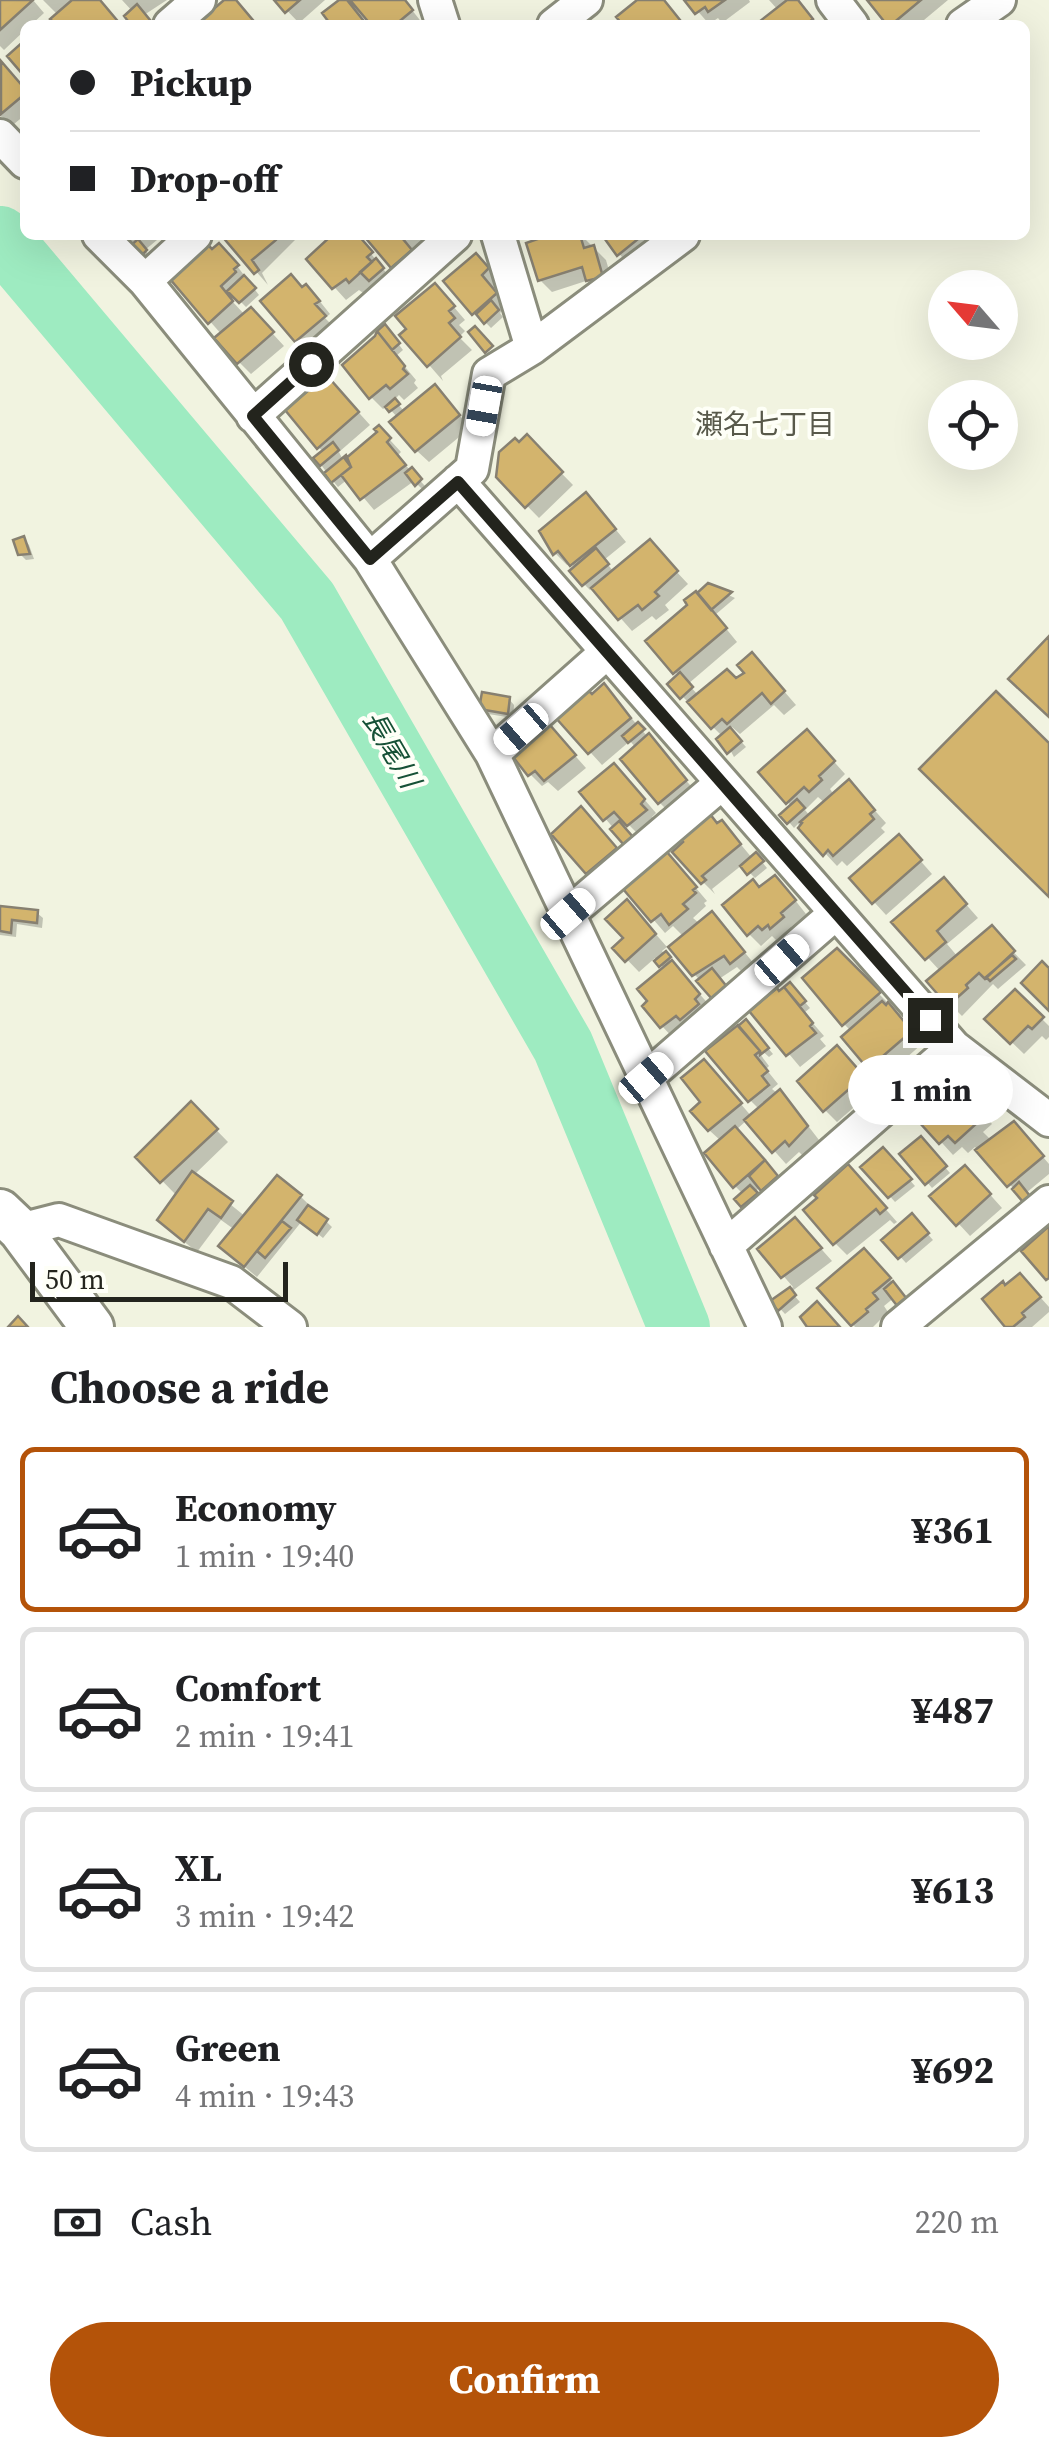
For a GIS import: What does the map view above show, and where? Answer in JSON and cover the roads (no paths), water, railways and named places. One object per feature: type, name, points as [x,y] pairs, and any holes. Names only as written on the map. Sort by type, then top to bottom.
[{"type":"street","points":[[176,20],[198,0]]},
{"type":"street","points":[[560,20],[586,0]]},
{"type":"street","points":[[833,0],[848,20]]},
{"type":"street","points":[[971,20],[999,0]]},
{"type":"street","points":[[104,240],[145,281],[370,559],[492,754],[765,1327]]},
{"type":"street","points":[[145,281],[190,240]]},
{"type":"street","points":[[253,416],[450,240]]},
{"type":"street","points":[[500,240],[532,348]]},
{"type":"street","points":[[370,559],[472,469],[489,374],[532,348],[676,240]]},
{"type":"street","points":[[458,482],[954,1047],[1049,1120]]},
{"type":"street","points":[[492,754],[608,652]]},
{"type":"street","points":[[568,914],[722,782]]},
{"type":"street","points":[[646,1078],[836,913]]},
{"type":"street","points":[[726,1246],[954,1047]]},
{"type":"street","points":[[898,1327],[1049,1202]]},
{"type":"street","points":[[10,1220],[92,1327]]},
{"type":"street","points":[[10,1220],[59,1220],[231,1282],[290,1327]]},
{"type":"waterway","name":"長尾川","points":[[0,237],[307,601],[563,1046],[679,1327]]},
{"type":"district","name":"瀬名七丁目","points":[[765,424]]}]
